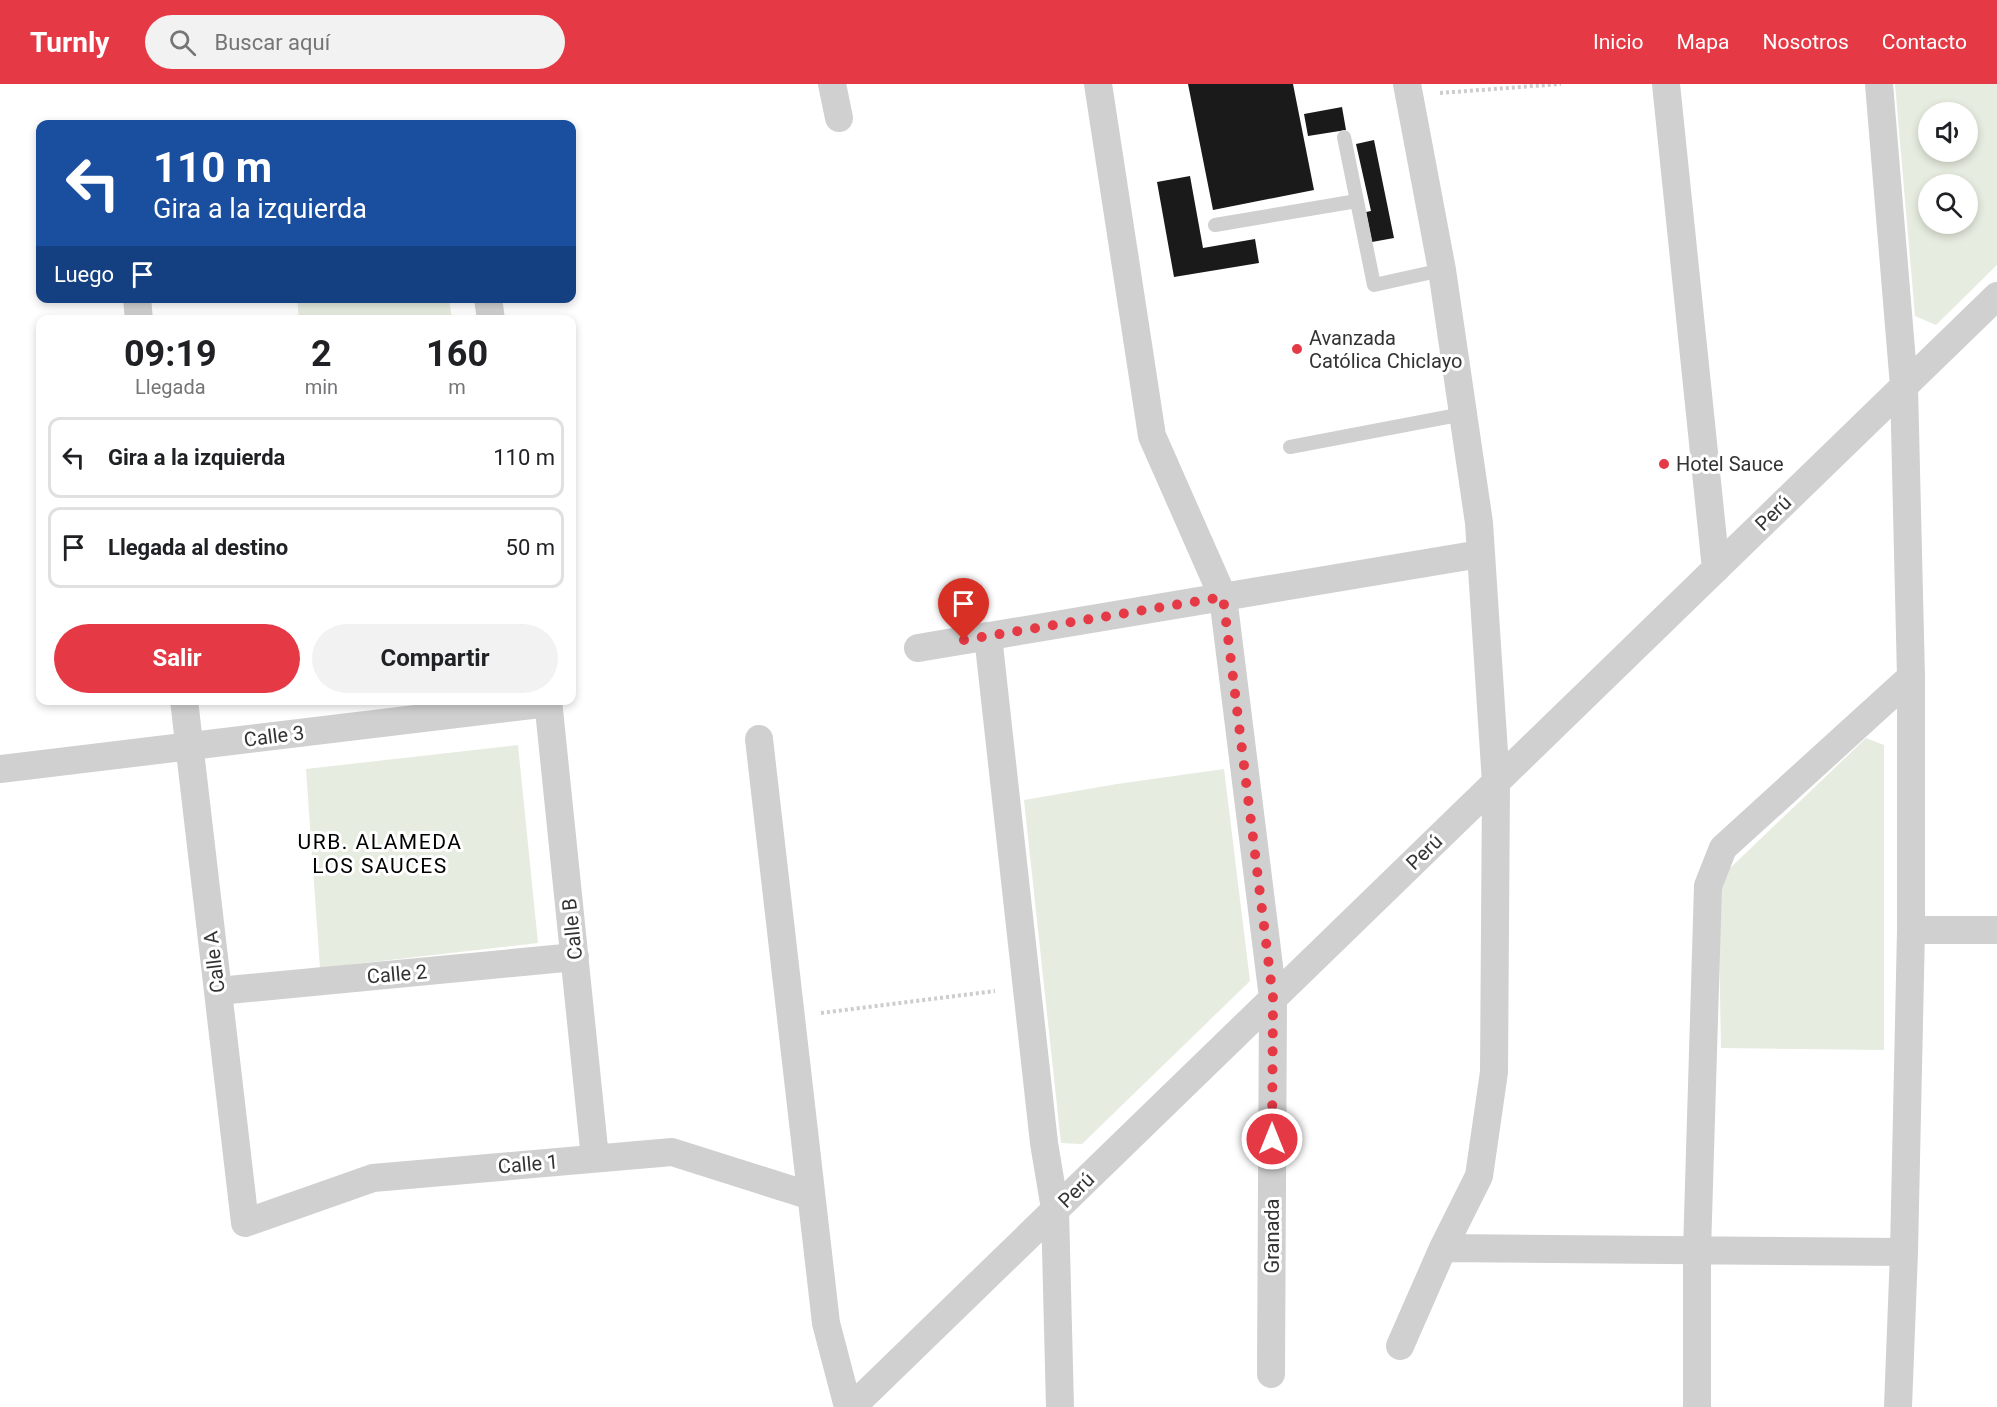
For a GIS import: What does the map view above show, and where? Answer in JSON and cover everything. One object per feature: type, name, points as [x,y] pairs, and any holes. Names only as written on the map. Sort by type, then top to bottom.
[{"type":"street","points":[[832,84],[839,118]]},
{"type":"street","name":"Granada","points":[[1098,84],[1152,436],[1223,597],[1273,998],[1271,1374]]},
{"type":"street","points":[[1666,84],[1716,569]]},
{"type":"street","points":[[1879,84],[1904,386],[1911,677],[1911,930],[1898,1407]]},
{"type":"street","points":[[1400,1346],[1443,1248],[1479,1176],[1494,1072],[1496,783],[1479,523],[1442,270],[1408,90]]},
{"type":"street","name":"Perú","points":[[850,1407],[1997,296]]},
{"type":"street","points":[[918,648],[1480,554]]},
{"type":"street","points":[[988,636],[1044,1143],[1055,1209],[1060,1407]]},
{"type":"street","points":[[1697,1407],[1697,1251],[1708,886],[1723,848],[1911,677]]},
{"type":"street","name":"Calle A","points":[[185,705],[245,1223]]},
{"type":"street","name":"Calle 3","points":[[0,769],[518,705]]},
{"type":"street","name":"Calle B","points":[[549,705],[595,1158]]},
{"type":"street","points":[[759,739],[826,1323],[850,1407]]},
{"type":"street","points":[[1911,930],[1997,930]]},
{"type":"street","name":"Calle 2","points":[[218,991],[575,957]]},
{"type":"street","name":"Calle 1","points":[[245,1223],[373,1178],[672,1152],[812,1196]]},
{"type":"street","points":[[1443,1248],[1904,1252]]},
{"type":"lane","points":[[1344,137],[1374,285],[1442,270]]},
{"type":"lane","points":[[1215,225],[1357,201]]},
{"type":"lane","points":[[1290,447],[1463,414]]},
{"type":"path","points":[[1408,90],[1561,84]]},
{"type":"path","points":[[791,1017],[1027,987]]},
{"type":"shaded area","points":[[1895,84],[1997,84],[1997,265],[1936,325],[1915,316]]},
{"type":"shaded area","points":[[297,303],[450,303],[451,315],[299,315]]},
{"type":"shaded area","points":[[1866,738],[1884,745],[1884,1050],[1721,1048],[1718,888],[1729,869]]},
{"type":"shaded area","points":[[518,745],[538,943],[320,968],[306,769]]},
{"type":"shaded area","points":[[1224,769],[1250,981],[1082,1144],[1061,1143],[1024,800]]},
{"type":"building","points":[[1188,84],[1293,84],[1314,190],[1213,210]]},
{"type":"building","points":[[1342,107],[1346,130],[1308,136],[1304,114]]},
{"type":"building","points":[[1374,140],[1394,238],[1372,242],[1366,212],[1371,211],[1356,144]]},
{"type":"building","points":[[1190,176],[1203,248],[1255,239],[1259,263],[1174,277],[1157,182]]},
{"type":"place","name":"Avanzada Católica Chiclayo","points":[[1297,349]]},
{"type":"place","name":"Hotel Sauce","points":[[1664,464]]},
{"type":"district","name":"URB. ALAMEDA LOS SAUCES","points":[[380,854]]},
{"type":"route","points":[[964,640],[1223,597],[1273,998],[1272,1139]]}]
